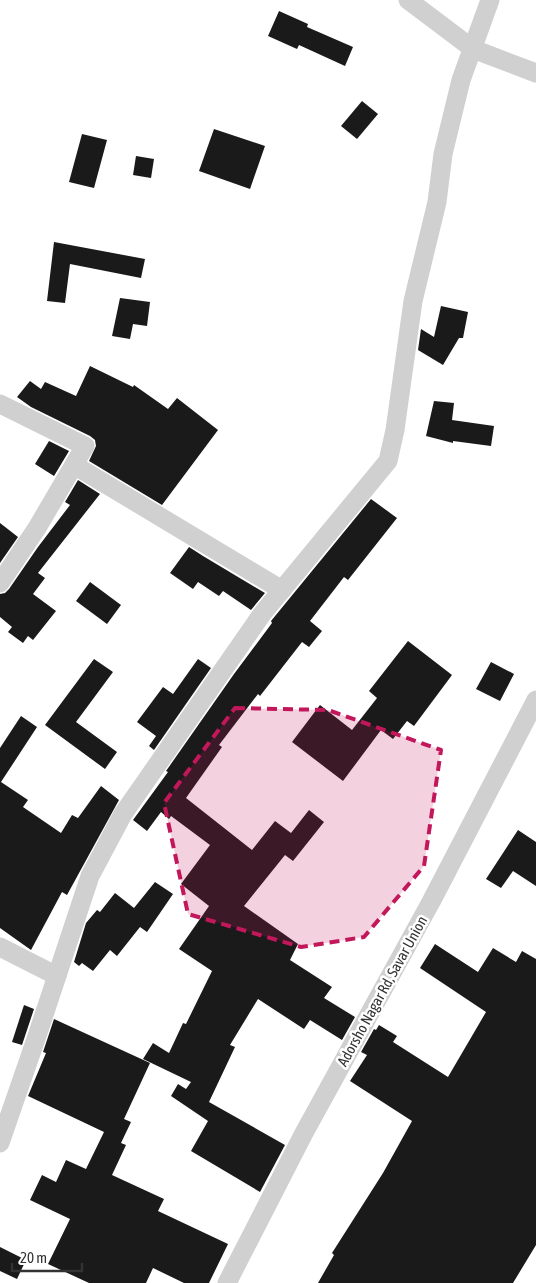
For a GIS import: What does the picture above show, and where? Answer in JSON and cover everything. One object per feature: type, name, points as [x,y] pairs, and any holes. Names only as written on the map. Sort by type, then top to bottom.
[{"type":"street","points":[[408,0],[473,49],[536,73]]},
{"type":"street","points":[[0,1143],[90,876],[123,814],[262,614],[388,462],[395,430],[413,301],[436,202],[454,108],[461,80],[490,0]]},
{"type":"street","points":[[0,404],[84,446],[38,528],[0,583]]},
{"type":"street","points":[[74,465],[282,590]]},
{"type":"street","name":"Adorsho Nagar Rd, Savar Union","points":[[227,1283],[304,1133],[432,900],[536,700]]},
{"type":"street","points":[[0,947],[57,976]]},
{"type":"highlighted area","points":[[235,708],[328,710],[441,750],[424,866],[364,937],[301,947],[188,914],[164,803]]},
{"type":"building","points":[[279,11],[308,24],[307,27],[353,47],[345,66],[299,45],[297,49],[268,36]]},
{"type":"building","points":[[362,101],[378,114],[357,139],[341,126]]},
{"type":"building","points":[[214,129],[265,146],[250,189],[199,171]]},
{"type":"building","points":[[82,134],[107,140],[94,188],[69,182]]},
{"type":"building","points":[[136,156],[154,159],[151,178],[133,175]]},
{"type":"building","points":[[54,242],[145,259],[141,278],[70,264],[65,303],[47,301]]},
{"type":"building","points":[[120,298],[150,302],[147,326],[133,324],[130,339],[112,336]]},
{"type":"building","points":[[441,306],[468,312],[463,338],[459,338],[443,365],[418,350],[421,329],[434,337]]},
{"type":"building","points":[[90,366],[133,387],[134,385],[168,409],[177,398],[218,430],[162,505],[89,461],[96,446],[95,440],[90,436],[31,407],[17,397],[30,381],[41,389],[45,382],[76,396]]},
{"type":"building","points":[[434,401],[454,403],[452,420],[494,426],[491,446],[453,441],[453,443],[426,436]]},
{"type":"building","points":[[49,441],[69,451],[54,476],[35,464]]},
{"type":"building","points":[[78,480],[100,494],[38,573],[45,578],[33,594],[56,611],[33,640],[28,636],[23,643],[8,632],[12,627],[0,617],[0,594],[5,593],[9,589],[70,505],[65,502]]},
{"type":"building","points":[[371,499],[397,518],[348,580],[344,577],[310,621],[322,631],[309,647],[302,642],[260,696],[258,694],[219,745],[222,747],[186,798],[252,850],[275,821],[291,833],[309,810],[324,822],[293,861],[285,855],[244,906],[298,944],[290,960],[332,987],[324,998],[355,1017],[342,1040],[310,1020],[304,1029],[258,999],[230,1045],[235,1047],[209,1102],[285,1145],[260,1192],[191,1151],[208,1121],[171,1096],[178,1084],[186,1089],[191,1082],[143,1059],[153,1043],[169,1053],[183,1023],[186,1024],[212,971],[179,949],[209,906],[181,884],[210,845],[171,816],[169,819],[161,812],[147,831],[133,820],[234,674],[272,623],[271,621]]},
{"type":"building","points":[[0,523],[18,537],[0,563]]},
{"type":"building","points":[[189,547],[265,593],[251,610],[223,591],[219,596],[198,582],[193,589],[170,573]]},
{"type":"building","points":[[90,582],[121,605],[107,624],[76,601]]},
{"type":"building","points":[[408,641],[452,675],[414,726],[407,721],[393,739],[381,730],[343,781],[292,742],[320,705],[352,730],[377,698],[369,691]]},
{"type":"building","points":[[94,659],[113,672],[76,722],[117,752],[105,769],[45,725]]},
{"type":"building","points":[[198,659],[211,668],[154,750],[149,746],[156,736],[137,722],[163,687],[173,694]]},
{"type":"building","points":[[491,662],[514,674],[500,701],[476,689]]},
{"type":"building","points":[[21,716],[37,727],[1,782],[28,800],[23,807],[61,833],[72,815],[78,818],[101,786],[119,800],[67,895],[62,892],[31,950],[0,928],[0,748]]},
{"type":"building","points":[[518,830],[536,842],[536,886],[513,871],[501,888],[486,879]]},
{"type":"building","points":[[155,882],[173,894],[147,932],[140,927],[117,956],[110,950],[93,971],[82,963],[79,966],[74,962],[86,923],[97,910],[100,912],[115,893],[134,908]]},
{"type":"building","points":[[435,944],[478,972],[493,948],[516,962],[522,951],[536,959],[536,1245],[513,1283],[318,1283],[334,1255],[332,1253],[383,1173],[412,1121],[350,1081],[367,1055],[361,1052],[374,1029],[376,1030],[379,1025],[397,1036],[393,1042],[448,1077],[486,1012],[420,968]]},
{"type":"building","points":[[24,1005],[34,1009],[22,1045],[12,1042]]},
{"type":"building","points":[[54,1019],[150,1063],[124,1119],[131,1122],[121,1143],[126,1145],[112,1175],[164,1199],[158,1211],[228,1244],[209,1283],[184,1283],[153,1268],[146,1283],[89,1283],[48,1264],[70,1219],[30,1200],[42,1175],[56,1182],[66,1160],[86,1169],[104,1132],[28,1096],[46,1053],[43,1052]]},
{"type":"building","points":[[0,1247],[26,1260],[17,1279],[0,1271]]}]
